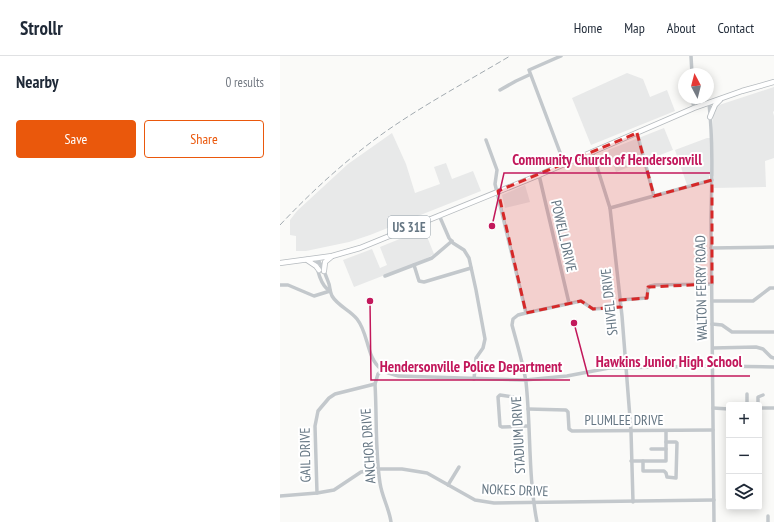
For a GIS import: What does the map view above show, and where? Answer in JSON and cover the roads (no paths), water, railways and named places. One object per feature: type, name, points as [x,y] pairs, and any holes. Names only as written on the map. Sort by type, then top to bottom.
[{"type":"main road","name":"US 31E","points":[[714,101],[774,82]]},
{"type":"main road","points":[[710,117],[715,105],[722,98]]},
{"type":"main road","name":"US 31E","points":[[280,263],[317,259],[360,248],[539,175],[592,151],[705,104]]},
{"type":"main road","points":[[307,260],[321,270],[332,256]]},
{"type":"street","points":[[500,90],[561,56]]},
{"type":"street","points":[[692,56],[692,68]]},
{"type":"street","points":[[529,73],[564,163]]},
{"type":"street","points":[[693,104],[694,108]]},
{"type":"street","name":"WALTON FERRY ROAD","points":[[708,104],[712,180],[711,248],[714,522]]},
{"type":"street","points":[[637,133],[654,196]]},
{"type":"street","points":[[486,140],[496,170],[495,184],[498,191],[526,313],[581,301],[593,309],[621,307]]},
{"type":"street","name":"SHIVEL DRIVE","points":[[592,151],[610,208],[621,307],[631,431],[632,502]]},
{"type":"street","name":"POWELL DRIVE","points":[[539,175],[569,303]]},
{"type":"street","points":[[610,208],[712,180]]},
{"type":"street","points":[[439,215],[449,238],[464,250],[469,258],[485,337],[483,348],[476,358],[474,379]]},
{"type":"street","points":[[384,276],[432,258],[452,241]]},
{"type":"street","points":[[711,248],[774,247]]},
{"type":"street","points":[[317,259],[320,263],[321,270],[330,291],[337,303],[358,320],[366,334],[372,358],[382,370],[398,376],[525,380],[567,376],[609,368],[625,367],[774,367]]},
{"type":"street","points":[[414,265],[419,281],[424,282],[471,268]]},
{"type":"street","points":[[620,300],[647,298],[648,289],[650,286],[655,285],[712,284]]},
{"type":"street","points":[[280,285],[288,285],[314,296],[330,291]]},
{"type":"street","points":[[712,301],[753,301],[770,288],[774,288]]},
{"type":"street","name":"STADIUM DRIVE","points":[[526,313],[515,317],[512,321],[525,380],[533,502],[537,522]]},
{"type":"street","points":[[712,324],[722,325],[732,332],[774,332]]},
{"type":"street","points":[[713,348],[756,347],[763,349],[774,358]]},
{"type":"street","name":"ANCHOR DRIVE","points":[[382,370],[378,374],[375,384],[378,469],[380,486],[390,512],[391,522]]},
{"type":"street","name":"GAIL DRIVE","points":[[317,493],[315,426],[318,411],[329,398],[336,394],[375,384]]},
{"type":"street","points":[[747,394],[747,402]]},
{"type":"street","points":[[515,427],[513,397],[500,395],[498,397],[500,426],[515,427],[528,426]]},
{"type":"street","points":[[758,402],[758,397],[763,395]]},
{"type":"street","points":[[713,408],[726,409]]},
{"type":"street","points":[[762,408],[774,408]]},
{"type":"street","name":"PLUMLEE DRIVE","points":[[528,409],[566,410],[568,412],[570,429],[572,431],[713,430]]},
{"type":"street","points":[[632,461],[665,462],[666,431]]},
{"type":"street","points":[[643,461],[643,472],[664,472],[668,478],[677,478],[677,443],[666,442]]},
{"type":"street","points":[[651,449],[666,449]]},
{"type":"street","points":[[448,485],[459,467]]},
{"type":"street","name":"NOKES DRIVE","points":[[280,496],[334,490],[361,472],[378,469],[402,469],[418,470],[427,473],[475,500],[494,503],[714,500]]},
{"type":"street","points":[[768,516],[768,522]]},
{"type":"railway","points":[[280,225],[330,176],[371,142],[416,112],[510,56]]},
{"type":"place","name":"Community Church of Hendersonvill","points":[[492,226]]},
{"type":"place","name":"Hendersonville Police Department","points":[[370,301]]},
{"type":"place","name":"Hawkins Junior High School","points":[[574,323]]}]
